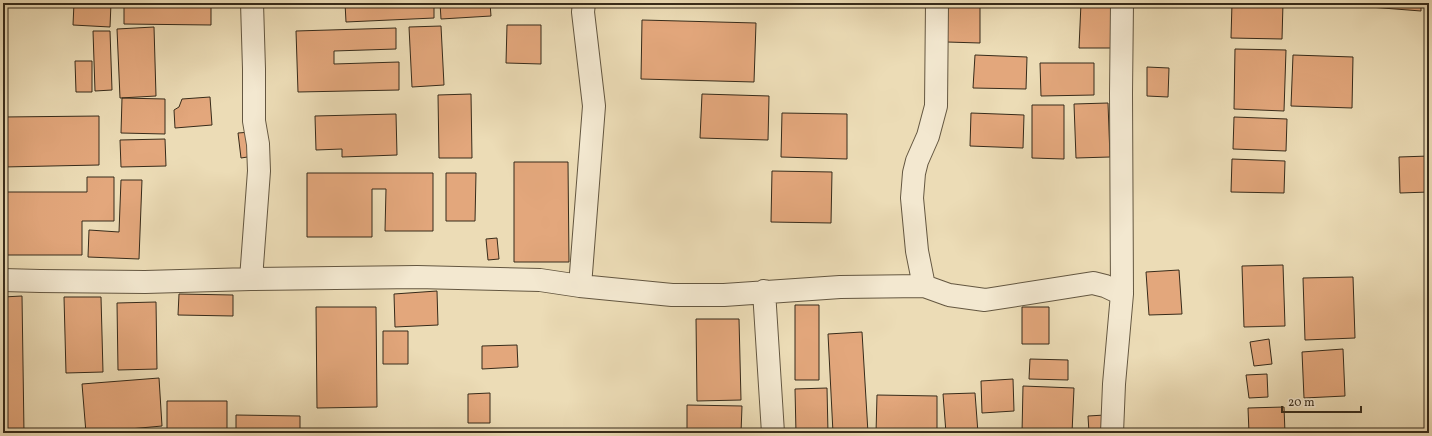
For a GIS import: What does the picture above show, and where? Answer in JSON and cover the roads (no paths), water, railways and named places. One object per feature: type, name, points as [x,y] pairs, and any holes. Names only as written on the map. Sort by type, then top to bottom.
[{"type":"street","points":[[251,279],[259,171],[258,144],[254,121],[252,3]]},
{"type":"street","points":[[580,286],[594,106],[583,12],[584,3]]},
{"type":"street","points":[[924,286],[918,251],[912,198],[914,173],[928,136],[936,106],[937,3]]},
{"type":"street","points":[[1112,433],[1114,384],[1122,294],[1122,3]]},
{"type":"street","points":[[3,280],[145,282],[417,277],[540,280],[580,286],[672,295],[724,295],[764,291],[840,287],[924,286],[949,295],[985,300],[1093,284],[1105,286],[1122,294]]},
{"type":"street","points":[[764,291],[773,433]]}]
